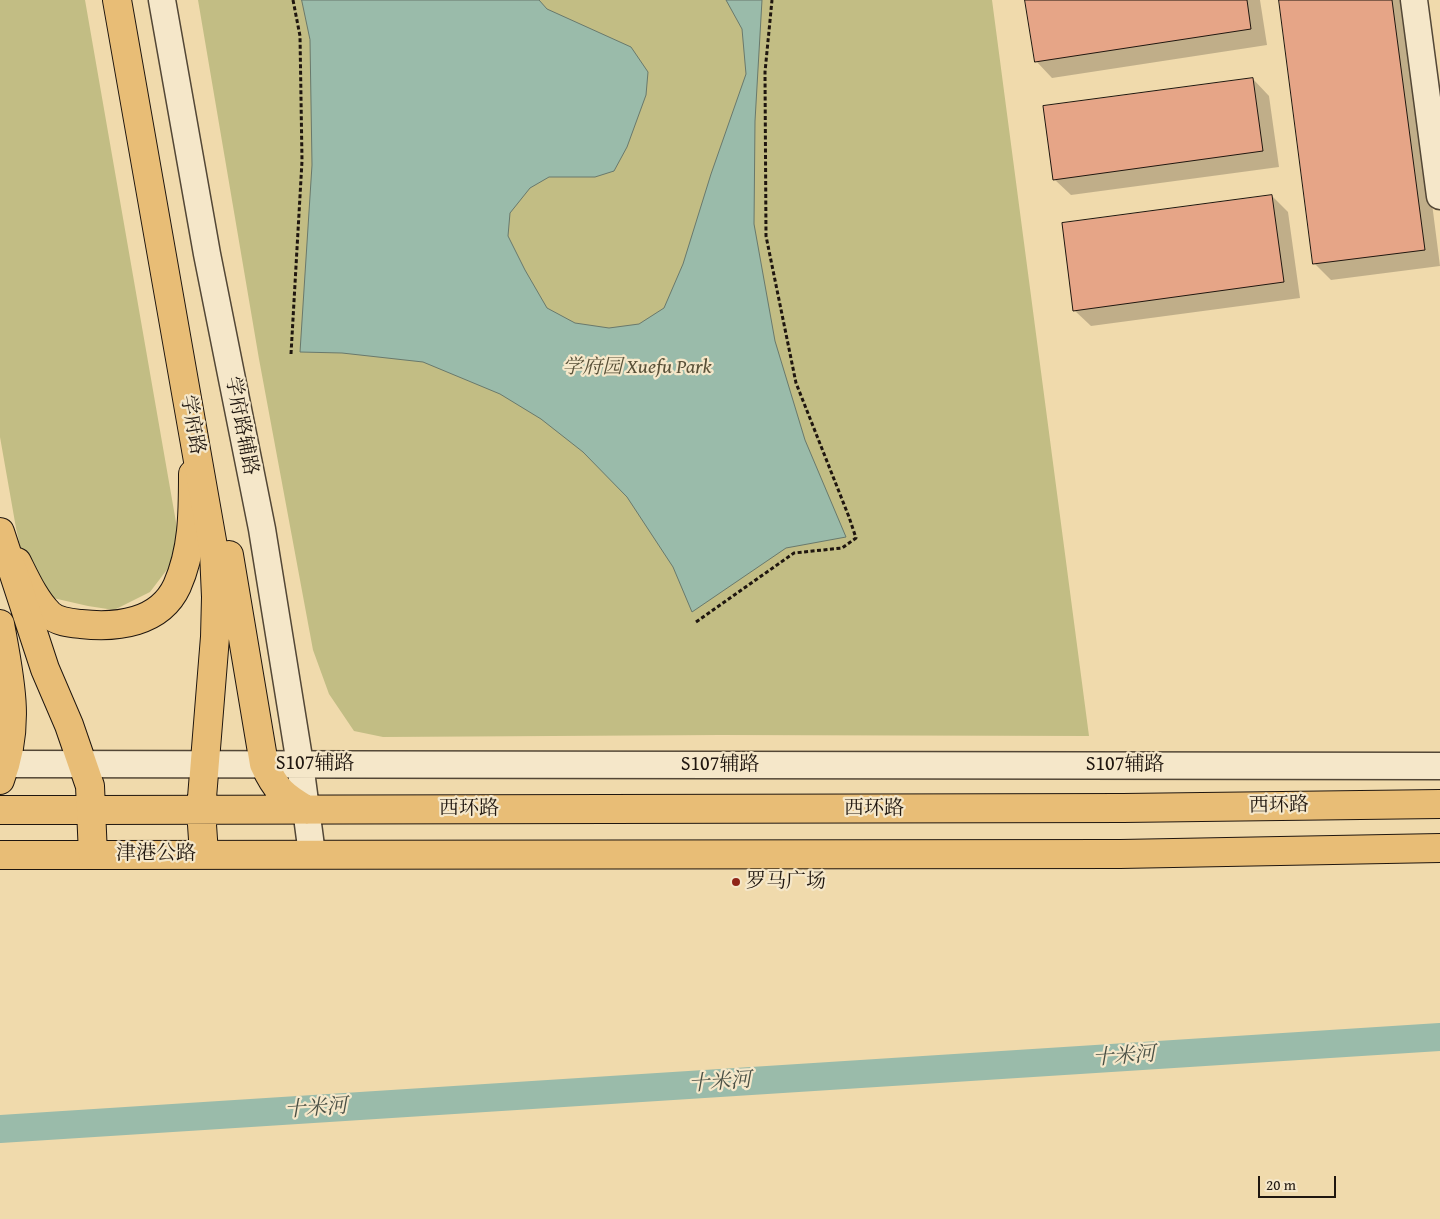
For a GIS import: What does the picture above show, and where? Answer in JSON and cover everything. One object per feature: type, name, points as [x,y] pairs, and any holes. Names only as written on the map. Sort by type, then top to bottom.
[{"type":"main road","name":"学府路","points":[[117,0],[214,552],[215,637],[201,810],[204,854]]},
{"type":"main road","points":[[0,528],[30,588],[50,615],[67,623],[114,625],[132,622],[149,615],[166,603],[177,587],[191,542],[193,429]]},
{"type":"main road","points":[[193,429],[215,481],[226,535],[264,764],[278,789],[289,799],[307,810]]},
{"type":"main road","points":[[0,532],[39,652],[83,763],[90,786],[92,854]]},
{"type":"main road","points":[[0,624],[12,686],[12,725],[2,769]]},
{"type":"main road","name":"西环路","points":[[307,810],[1113,808],[1440,804]]},
{"type":"main road","points":[[0,810],[307,810]]},
{"type":"main road","points":[[312,854],[1120,854],[1440,848]]},
{"type":"main road","name":"津港公路","points":[[0,855],[312,854]]},
{"type":"street","name":"学府路辅路","points":[[162,0],[207,254],[262,529],[300,764],[312,854]]},
{"type":"street","points":[[1414,0],[1440,196]]},
{"type":"street","name":"S107辅路","points":[[2,769],[83,763],[1440,766]]},
{"type":"path","points":[[291,354],[302,161],[300,36],[293,0]]},
{"type":"path","points":[[696,622],[794,553],[842,548],[856,538],[796,383],[766,236],[765,72],[772,0]]},
{"type":"green space","points":[[0,0],[85,0],[177,528],[172,563],[150,592],[114,610],[53,598],[25,568],[16,528],[0,437]]},
{"type":"green space","name":"学府园 Xuefu Park","points":[[198,0],[992,0],[1089,736],[720,735],[383,737],[354,731],[329,694],[313,650],[259,359]]},
{"type":"shaded area","points":[[302,0],[539,0],[547,9],[631,47],[648,72],[646,95],[627,147],[614,171],[595,177],[549,177],[530,188],[510,213],[508,236],[547,308],[575,323],[609,328],[639,324],[664,308],[683,264],[711,174],[746,74],[742,29],[726,0],[762,0],[755,121],[754,224],[775,341],[805,440],[846,537],[786,548],[692,612],[673,567],[627,497],[583,452],[541,419],[500,394],[423,362],[342,353],[300,352],[312,165],[310,40]]},
{"type":"building","points":[[1025,0],[1247,0],[1251,29],[1035,62]]},
{"type":"building","points":[[1279,0],[1392,0],[1425,250],[1313,264]]},
{"type":"building","points":[[1253,78],[1263,151],[1053,180],[1043,106]]},
{"type":"building","points":[[1272,195],[1284,282],[1073,311],[1062,223]]},
{"type":"waterway","name":"十米河","points":[[0,1129],[1440,1037]]},
{"type":"place","name":"罗马广场","points":[[736,882]]}]
